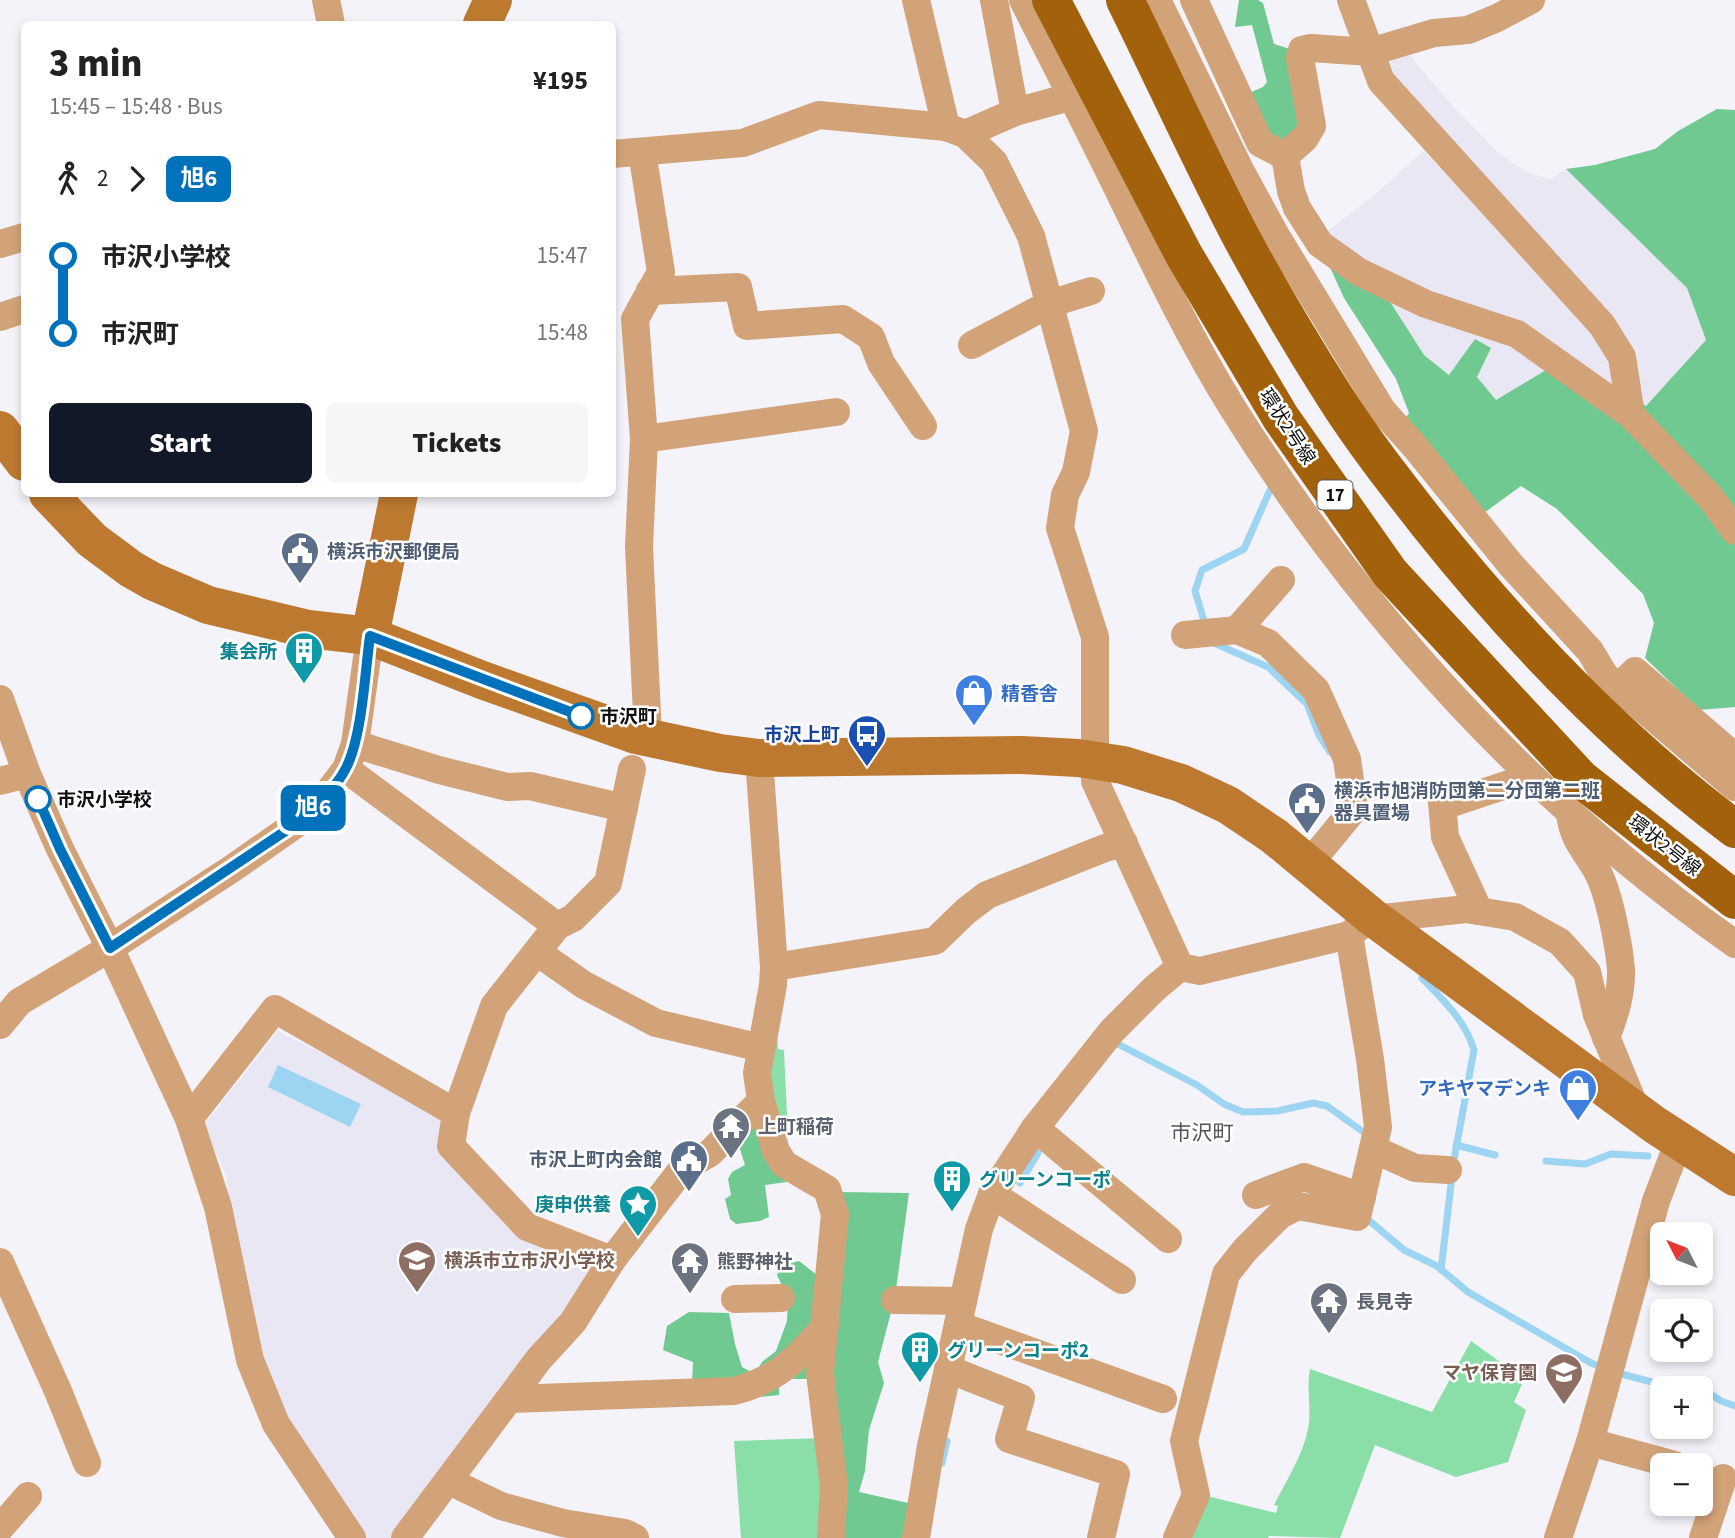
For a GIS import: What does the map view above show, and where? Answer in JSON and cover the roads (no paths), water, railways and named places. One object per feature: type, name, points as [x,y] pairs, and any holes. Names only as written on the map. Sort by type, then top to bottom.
[{"type":"main road","name":"環状2号線","points":[[1051,0],[1084,93],[1281,418],[1390,573],[1581,779],[1735,900]]},
{"type":"main road","points":[[1125,0],[1242,238],[1336,398],[1392,479],[1523,636],[1607,699],[1640,749],[1735,829]]},
{"type":"street","points":[[326,0],[330,21]]},
{"type":"street","points":[[484,21],[494,0]]},
{"type":"street","points":[[916,0],[956,131],[994,162],[1031,236],[1084,431],[1076,472],[1065,495],[1060,528],[1095,637],[1095,781],[1180,967]]},
{"type":"street","points":[[994,0],[1015,112]]},
{"type":"street","points":[[1023,0],[1084,93],[1185,323],[1231,406],[1338,561],[1453,696],[1570,811],[1622,856],[1735,944]]},
{"type":"street","points":[[1157,0],[1240,170],[1275,234],[1382,410],[1511,565],[1590,651],[1605,676],[1607,699]]},
{"type":"street","points":[[1194,0],[1260,143],[1286,156]]},
{"type":"street","points":[[1351,0],[1381,81],[1602,325],[1622,357],[1631,415]]},
{"type":"street","points":[[1286,156],[1305,138],[1312,126],[1300,58],[1302,50],[1311,48],[1370,52],[1434,33],[1468,30],[1531,0]]},
{"type":"street","points":[[616,154],[743,143],[820,115],[956,131],[1084,93]]},
{"type":"street","points":[[642,152],[662,272],[635,320],[644,439],[639,547],[648,736]]},
{"type":"street","points":[[1286,156],[1291,191],[1297,208],[1320,244],[1359,272],[1426,304],[1517,334],[1631,415],[1710,496],[1735,531]]},
{"type":"street","points":[[0,244],[21,238]]},
{"type":"street","points":[[650,291],[738,287],[747,326],[843,319],[871,337],[881,363],[923,426]]},
{"type":"street","points":[[972,345],[1049,304],[1091,291]]},
{"type":"street","points":[[0,317],[21,311]]},
{"type":"street","points":[[644,439],[836,412]]},
{"type":"street","points":[[51,497],[73,523],[131,569],[208,605],[308,629],[370,636],[559,709],[636,735],[720,753],[759,758],[1022,755],[1093,759],[1123,765],[1181,783],[1228,806],[1274,836],[1308,865],[1365,924],[1735,1177]]},
{"type":"street","points":[[0,1025],[19,1002],[110,948],[296,824],[323,799],[350,756],[370,636],[398,497]]},
{"type":"street","points":[[1281,580],[1208,632],[1268,643],[1316,690],[1347,759],[1354,809],[1308,865]]},
{"type":"street","points":[[1607,699],[1635,671],[1735,757]]},
{"type":"street","points":[[0,699],[27,774],[60,849],[110,948],[190,1119],[219,1207],[250,1360],[275,1424],[352,1538]]},
{"type":"street","points":[[1607,699],[1735,787]]},
{"type":"street","points":[[350,756],[439,771],[507,787],[530,786],[624,808]]},
{"type":"street","points":[[350,756],[557,926]]},
{"type":"street","points":[[759,758],[774,967],[757,1073],[761,1101],[776,1151],[785,1164],[827,1189],[835,1214],[820,1373],[834,1486],[831,1538]]},
{"type":"street","points":[[611,1261],[527,1227],[451,1146],[456,1113],[494,1006],[557,926],[573,918],[608,883],[632,769]]},
{"type":"street","points":[[0,781],[27,774]]},
{"type":"street","points":[[1479,911],[1445,837],[1442,802],[1452,803],[1515,782]]},
{"type":"street","points":[[1570,811],[1571,824],[1578,843],[1597,871],[1609,905],[1621,970],[1616,1014],[1606,1038]]},
{"type":"street","points":[[774,967],[935,941],[966,911],[988,895],[1105,848],[1124,843]]},
{"type":"street","points":[[1180,967],[1200,971],[1365,924],[1466,909],[1515,917],[1559,942],[1587,972],[1597,1014],[1637,1112]]},
{"type":"street","points":[[1177,1538],[1196,1495],[1184,1441],[1180,1405],[1226,1274],[1245,1250],[1280,1215],[1298,1206],[1357,1217],[1377,1127],[1370,1059],[1365,924]]},
{"type":"street","points":[[537,951],[583,985],[656,1023],[761,1048]]},
{"type":"street","points":[[913,1535],[979,1229],[992,1194],[1035,1128],[1112,1031],[1180,967]]},
{"type":"street","points":[[190,1119],[275,1009],[456,1113]]},
{"type":"street","points":[[405,1538],[539,1359],[573,1322],[611,1261],[683,1168],[710,1153],[761,1101]]},
{"type":"street","points":[[1035,1128],[1168,1239]]},
{"type":"street","points":[[1558,1538],[1590,1442],[1656,1201],[1679,1141]]},
{"type":"street","points":[[1373,1149],[1415,1168],[1448,1170]]},
{"type":"street","points":[[1256,1195],[1304,1177],[1362,1197]]},
{"type":"street","points":[[992,1194],[1122,1280]]},
{"type":"street","points":[[0,1262],[69,1387],[88,1464]]},
{"type":"street","points":[[735,1299],[781,1298]]},
{"type":"street","points":[[895,1300],[960,1313],[1180,1405]]},
{"type":"street","points":[[510,1399],[734,1391],[758,1385],[786,1367],[825,1326]]},
{"type":"street","points":[[948,1369],[1021,1398],[1009,1439],[1116,1474],[1101,1538]]},
{"type":"street","points":[[1590,1442],[1650,1458]]},
{"type":"street","points":[[1703,1538],[1720,1475]]},
{"type":"street","points":[[449,1481],[501,1506],[563,1523],[625,1533],[635,1538]]},
{"type":"street","points":[[0,1528],[28,1496]]},
{"type":"water","points":[[278,1065],[361,1104],[350,1127],[268,1087]]},
{"type":"waterway","points":[[1206,627],[1195,591],[1202,570],[1244,549],[1274,481]]},
{"type":"waterway","points":[[1214,643],[1268,667],[1307,704],[1319,735],[1330,752]]},
{"type":"waterway","points":[[1422,978],[1459,1020],[1474,1050],[1453,1165]]},
{"type":"waterway","points":[[1114,1045],[1116,1043],[1197,1085],[1224,1104],[1243,1112],[1277,1111],[1313,1103],[1327,1106],[1369,1136]]},
{"type":"waterway","points":[[1456,1145],[1495,1155]]},
{"type":"waterway","points":[[1020,1183],[1038,1153]]},
{"type":"waterway","points":[[1546,1161],[1585,1164],[1611,1154],[1648,1156]]},
{"type":"waterway","points":[[1441,1270],[1452,1176]]},
{"type":"waterway","points":[[1365,1217],[1404,1250],[1437,1266],[1468,1292],[1603,1368]]},
{"type":"waterway","points":[[1614,1372],[1659,1384],[1694,1383],[1721,1401],[1735,1406]]},
{"type":"waterway","points":[[942,1463],[947,1441]]},
{"type":"place","name":"横浜市沢郵便局","points":[[300,585]]},
{"type":"place","name":"集会所","points":[[304,685]]},
{"type":"place","name":"市沢町","points":[[581,716]]},
{"type":"place","name":"精香舎","points":[[974,727]]},
{"type":"place","name":"市沢上町","points":[[867,768]]},
{"type":"place","name":"市沢小学校","points":[[38,799]]},
{"type":"place","name":"横浜市旭消防団第二分団第二班 器具置場","points":[[1307,835]]},
{"type":"place","name":"アキヤマデンキ","points":[[1578,1122]]},
{"type":"place","name":"上町稲荷","points":[[731,1160]]},
{"type":"place","name":"市沢上町内会館","points":[[689,1193]]},
{"type":"place","name":"グリーンコーポ","points":[[952,1213]]},
{"type":"place","name":"庚申供養","points":[[638,1238]]},
{"type":"place","name":"横浜市立市沢小学校","points":[[417,1294]]},
{"type":"place","name":"熊野神社","points":[[690,1295]]},
{"type":"place","name":"長見寺","points":[[1329,1335]]},
{"type":"place","name":"グリーンコーポ2","points":[[920,1384]]},
{"type":"place","name":"マヤ保育園","points":[[1564,1406]]},
{"type":"district","name":"市沢町","points":[[1202,1133]]}]
